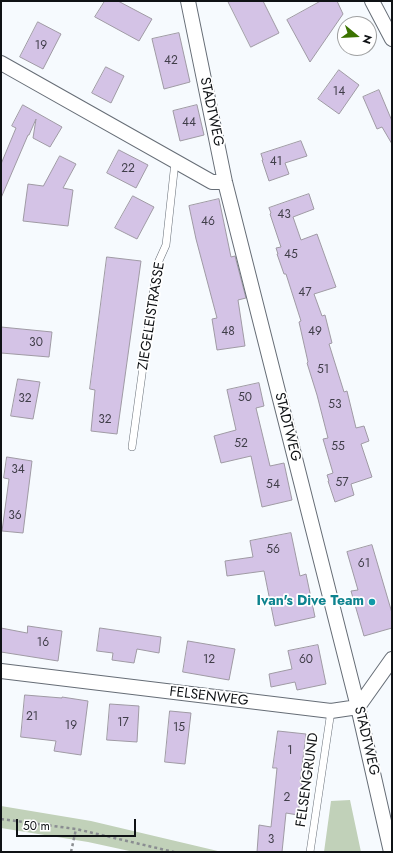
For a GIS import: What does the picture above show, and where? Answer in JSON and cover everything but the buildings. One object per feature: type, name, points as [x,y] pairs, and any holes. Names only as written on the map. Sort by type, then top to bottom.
[{"type":"street","name":"STADTWEG","points":[[188,1],[225,182],[358,707],[391,852]]},
{"type":"street","points":[[372,1],[386,16],[392,39]]},
{"type":"street","points":[[1,63],[212,182],[225,182]]},
{"type":"street","points":[[358,707],[392,658]]},
{"type":"street","name":"FELSENWEG","points":[[1,671],[331,711],[358,707]]},
{"type":"lane","name":"ZIEGELEISTRASSE","points":[[132,447],[157,265],[166,245],[175,162]]},
{"type":"lane","name":"FELSENGRUND","points":[[310,852],[331,711]]},
{"type":"path","points":[[1,819],[76,829],[174,852]]},
{"type":"path","points":[[72,852],[76,829]]},
{"type":"green space","points":[[350,800],[361,852],[324,852],[331,801]]},
{"type":"green space","points":[[1,806],[91,821],[222,852],[134,852],[88,842],[1,828]]},
{"type":"place","name":"Ivan's Dive Team","points":[[372,602]]}]
